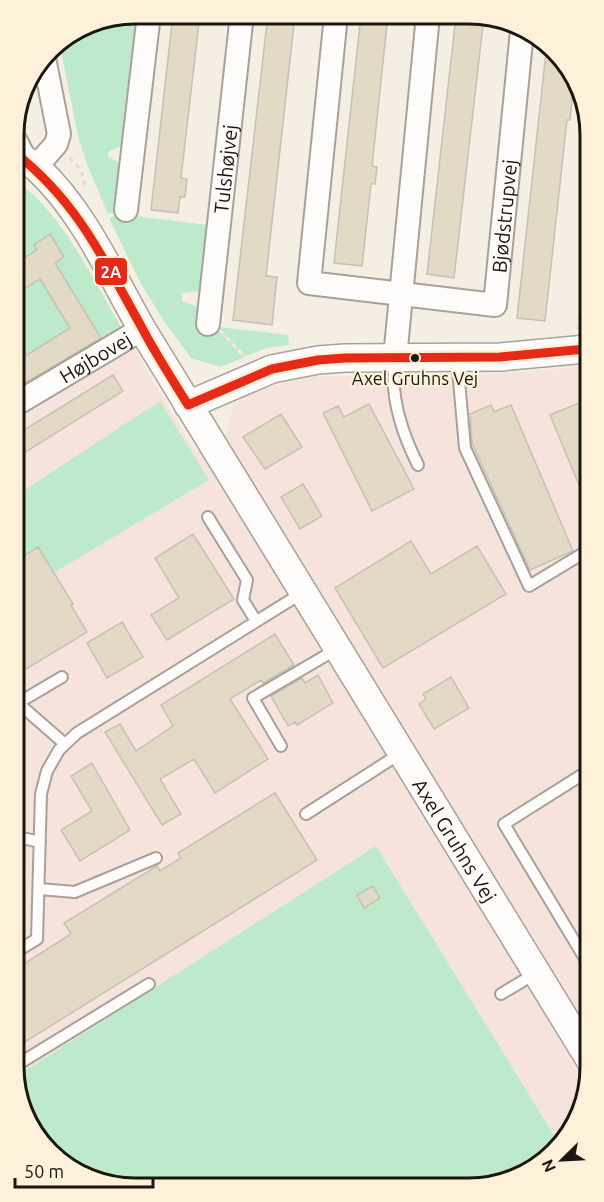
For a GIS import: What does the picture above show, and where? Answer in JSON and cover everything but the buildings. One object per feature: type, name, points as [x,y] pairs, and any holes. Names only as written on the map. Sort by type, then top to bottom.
[{"type":"street","points":[[126,210],[148,24]]},
{"type":"street","name":"Tulshøjvej","points":[[208,324],[241,24]]},
{"type":"street","name":"Bjødstrupvej","points":[[335,24],[309,283],[495,305],[521,37]]},
{"type":"street","points":[[395,358],[427,24]]},
{"type":"street","points":[[24,162],[56,144],[59,134],[44,72]]},
{"type":"street","name":"Axel Gruhns Vej","points":[[24,164],[58,190],[86,230],[188,405],[580,1044]]},
{"type":"street","name":"Højbovej","points":[[24,399],[142,329]]},
{"type":"street","points":[[188,405],[253,376],[291,364],[318,360],[345,357],[500,357],[580,350]]},
{"type":"lane","points":[[457,357],[465,448],[529,586],[580,555]]},
{"type":"lane","points":[[395,358],[392,376],[393,391],[406,441],[418,465]]},
{"type":"lane","points":[[208,517],[247,580],[243,600],[256,621]]},
{"type":"lane","points":[[24,947],[37,939],[41,794],[47,771],[59,750],[76,734],[303,593]]},
{"type":"lane","points":[[281,746],[253,698],[337,649]]},
{"type":"lane","points":[[24,699],[62,677]]},
{"type":"lane","points":[[24,708],[65,744]]},
{"type":"lane","points":[[306,814],[401,753]]},
{"type":"lane","points":[[580,776],[504,824],[580,951]]},
{"type":"lane","points":[[24,838],[40,842]]},
{"type":"lane","points":[[39,889],[75,892],[156,858]]},
{"type":"lane","points":[[501,994],[537,973]]},
{"type":"lane","points":[[24,1061],[149,984]]},
{"type":"path","points":[[208,324],[216,326],[244,357],[253,376]]},
{"type":"shaded area","points":[[132,346],[196,453],[227,433],[233,405],[254,391],[312,376],[471,376],[580,367],[580,1074],[574,1103],[560,1130],[551,1130],[376,846],[24,1071],[24,412]]},
{"type":"green space","points":[[137,24],[122,146],[109,151],[108,157],[120,163],[117,211],[108,214],[79,140],[61,53],[93,32],[114,26]]},
{"type":"green space","points":[[24,188],[46,209],[75,247],[121,327],[24,386]]},
{"type":"green space","points":[[118,214],[208,225],[201,289],[182,293],[182,301],[198,307],[200,326],[216,327],[243,358],[220,367],[191,358],[140,282],[109,218]]},
{"type":"green space","points":[[218,327],[288,335],[289,345],[266,348],[246,356]]},
{"type":"green space","points":[[160,401],[209,480],[38,582],[24,560],[24,490]]},
{"type":"green space","points":[[376,846],[551,1130],[532,1130],[531,1159],[505,1172],[476,1178],[121,1177],[93,1170],[68,1155],[57,1145],[35,1116],[24,1071]]},
{"type":"transit line","name":"2A","points":[[24,161],[56,191],[87,233],[188,405]]},
{"type":"transit line","name":"2A","points":[[188,405],[272,369],[318,360],[500,357],[580,350]]},
{"type":"place","name":"Axel Gruhns Vej","points":[[415,358]]}]
